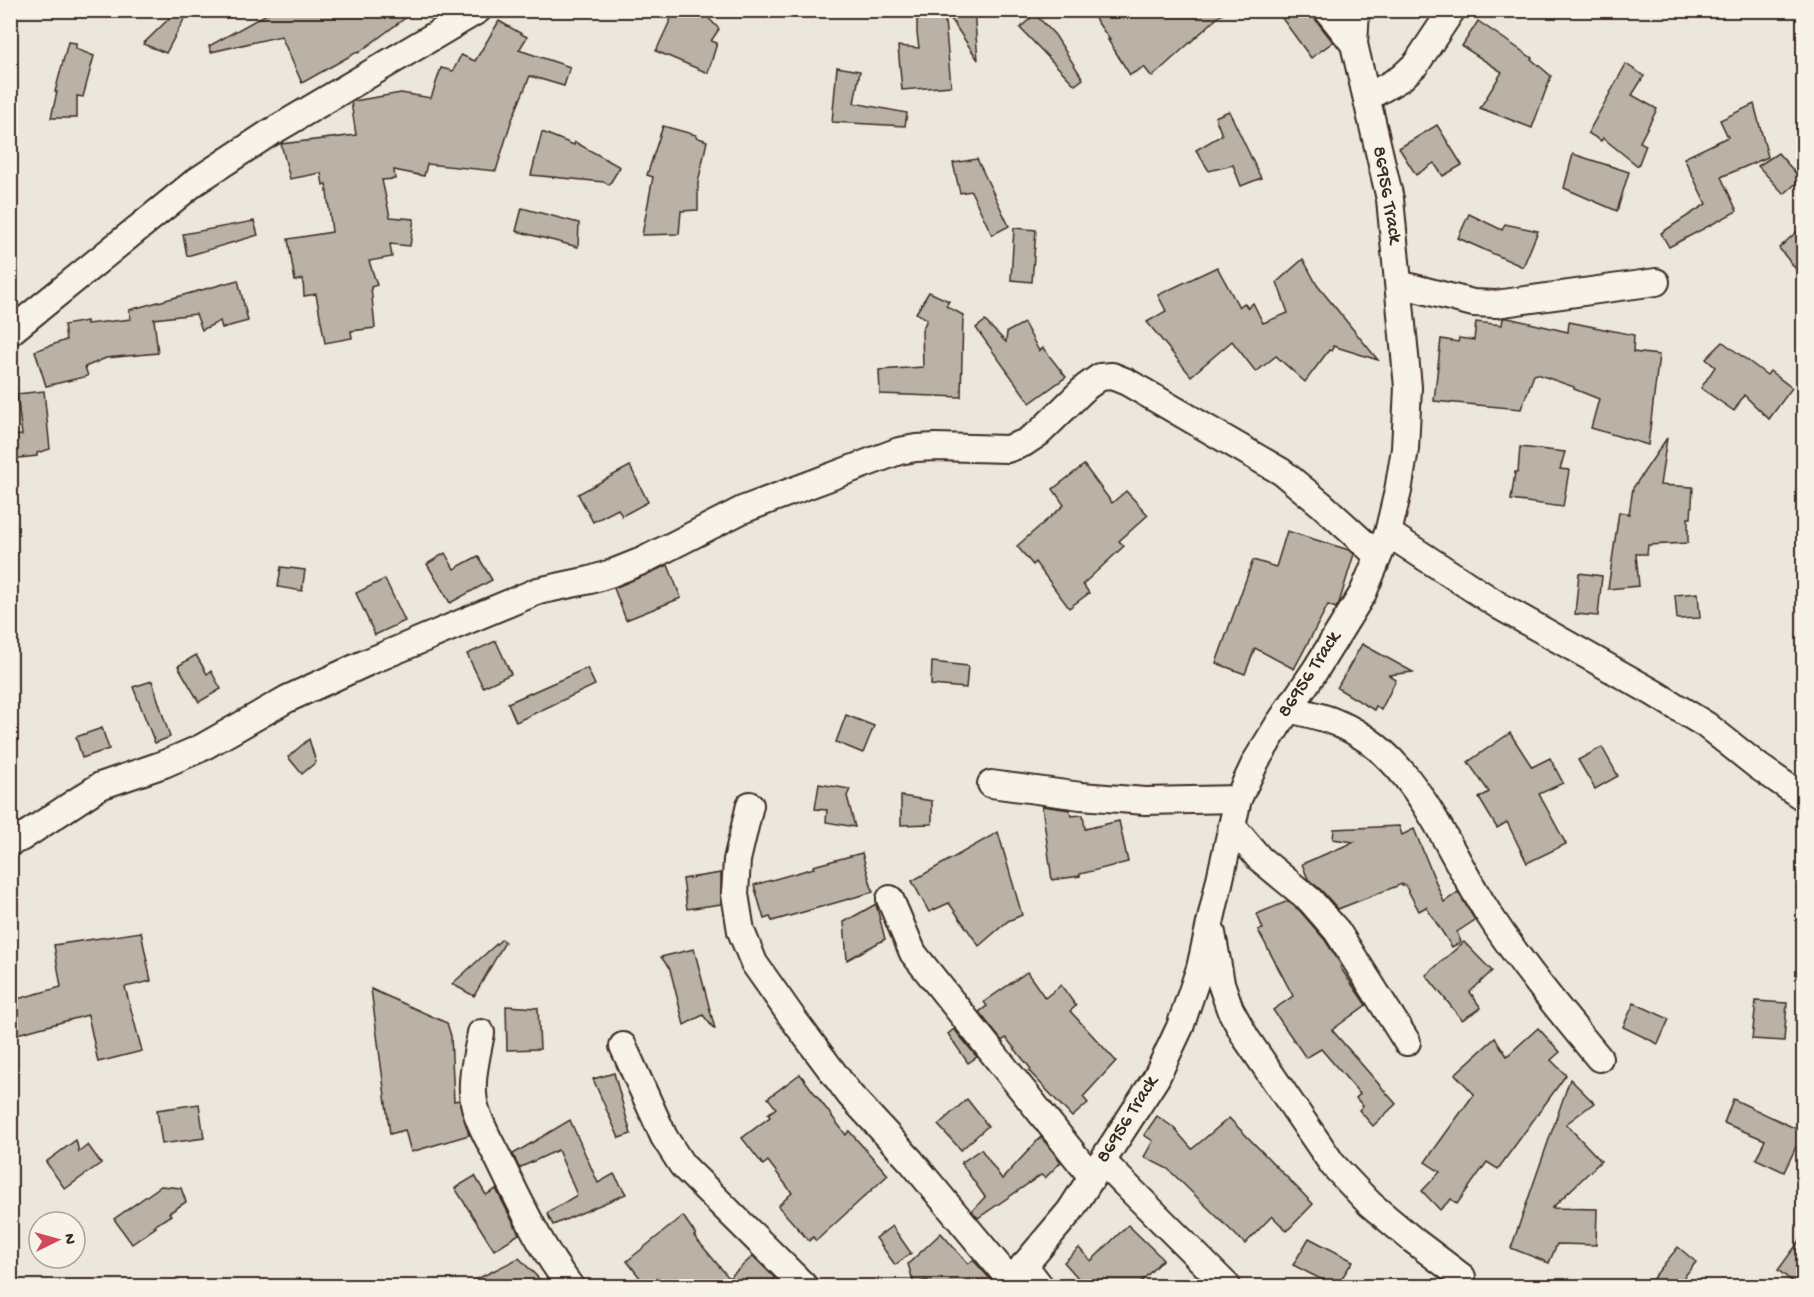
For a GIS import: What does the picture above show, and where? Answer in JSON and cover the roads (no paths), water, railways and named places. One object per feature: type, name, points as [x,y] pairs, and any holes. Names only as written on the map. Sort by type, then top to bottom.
[{"type":"street","points":[[10,332],[195,182],[268,134],[478,10]]},
{"type":"street","points":[[1328,10],[1354,44]]},
{"type":"street","name":"86956 Track","points":[[1014,1278],[1070,1211],[1156,1078],[1180,1027],[1200,968],[1238,799],[1256,761],[1363,593],[1383,544],[1398,491],[1405,449],[1408,397],[1400,284],[1390,199],[1354,44],[1356,10]]},
{"type":"street","points":[[1368,97],[1401,78],[1416,64],[1452,10]]},
{"type":"street","points":[[1400,284],[1456,300],[1496,304],[1656,282]]},
{"type":"street","points":[[10,842],[21,838],[100,786],[153,768],[201,748],[287,699],[368,662],[538,591],[591,580],[642,561],[742,510],[899,451],[936,447],[1007,449],[1024,443],[1039,433],[1086,387],[1100,377],[1112,376],[1128,381],[1282,472],[1321,504],[1383,544],[1654,693],[1706,725],[1803,798]]},
{"type":"street","points":[[1288,709],[1337,723],[1365,739],[1391,760],[1419,794],[1493,920],[1530,973],[1599,1058]]},
{"type":"street","points":[[991,784],[1081,796],[1145,801],[1238,799]]},
{"type":"street","points":[[750,805],[737,860],[735,894],[741,931],[754,963],[850,1095],[1014,1278],[1040,1287]]},
{"type":"street","points":[[1232,826],[1259,858],[1310,900],[1330,923],[1407,1042]]},
{"type":"street","points":[[890,899],[913,953],[1097,1169],[1227,1287]]},
{"type":"street","points":[[1210,927],[1221,983],[1230,1009],[1246,1038],[1333,1165],[1370,1204],[1413,1240],[1462,1276]]},
{"type":"street","points":[[482,1033],[474,1075],[474,1102],[484,1129],[533,1228],[551,1262],[570,1287]]},
{"type":"street","points":[[623,1046],[663,1137],[682,1165],[804,1287]]}]
